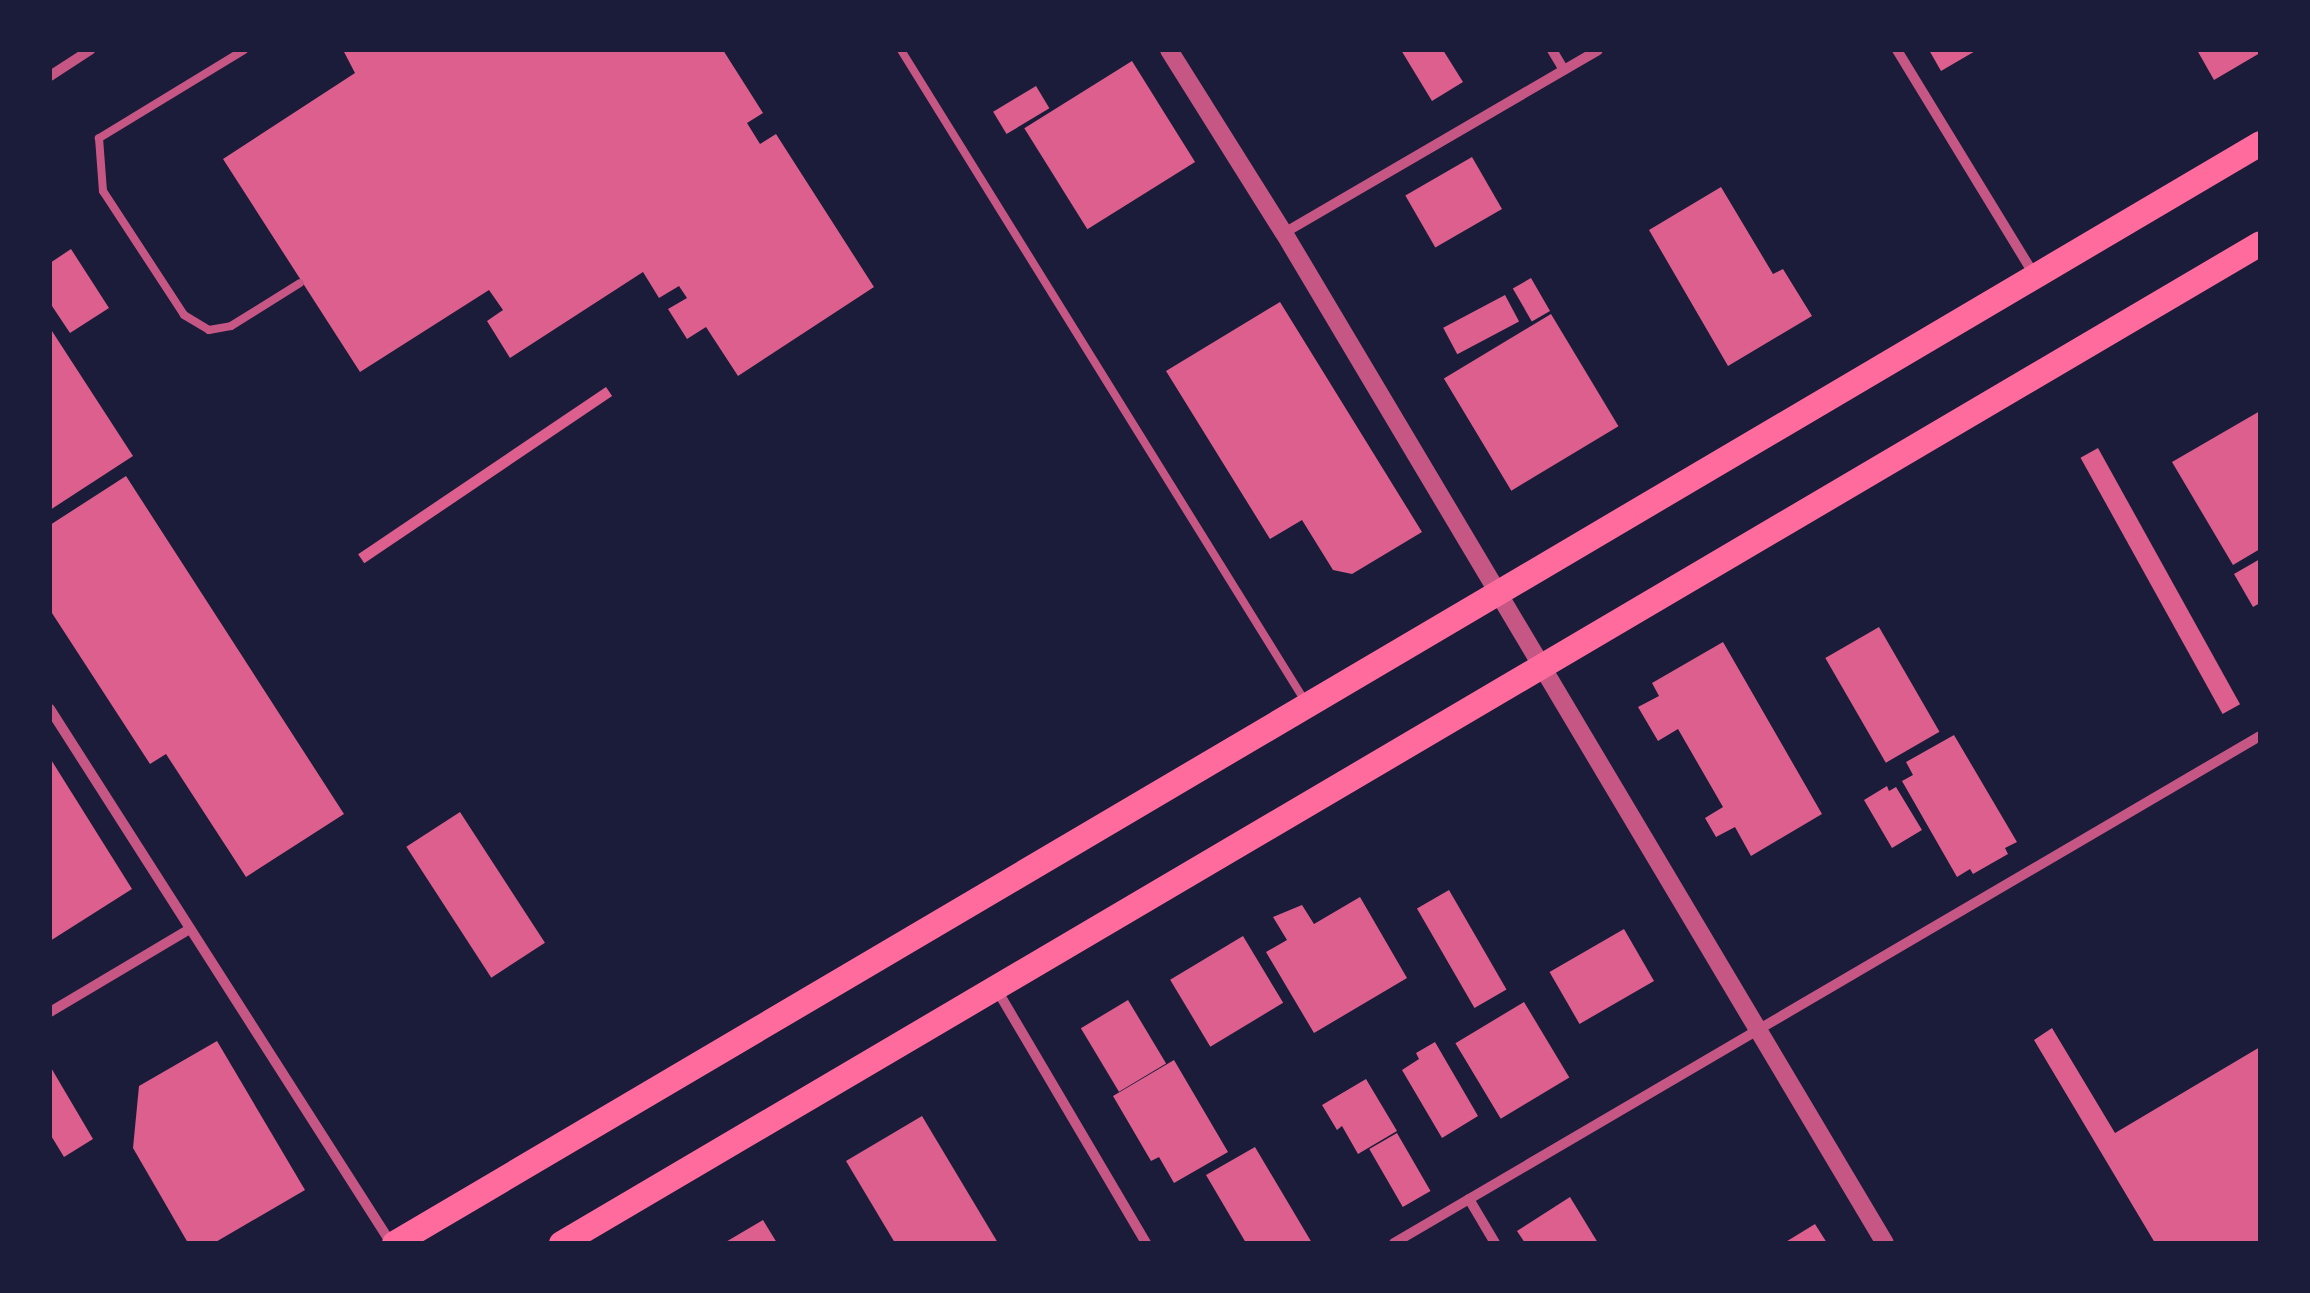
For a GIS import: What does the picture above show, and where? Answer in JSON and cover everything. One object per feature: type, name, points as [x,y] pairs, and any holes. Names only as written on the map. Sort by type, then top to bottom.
[{"type":"main road","points":[[393,1243],[2260,143]]},
{"type":"main road","points":[[561,1243],[2260,243]]},
{"type":"street","points":[[50,76],[90,50]]},
{"type":"street","points":[[1169,50],[1284,233],[1885,1243]]},
{"type":"street","points":[[1552,50],[1564,70]]},
{"type":"street","points":[[1284,233],[1598,50]]},
{"type":"street","points":[[1897,50],[2033,274]]},
{"type":"street","points":[[50,710],[393,1243]]},
{"type":"street","points":[[1394,1243],[2260,736]]},
{"type":"street","points":[[50,1012],[190,928]]},
{"type":"street","points":[[994,985],[1146,1243]]},
{"type":"street","points":[[1469,1200],[1495,1243]]},
{"type":"lane","points":[[244,50],[99,138],[103,191],[184,315],[209,330],[231,326],[300,283]]},
{"type":"lane","points":[[902,50],[1307,704]]},
{"type":"building","points":[[343,50],[723,50],[763,113],[747,123],[760,144],[776,134],[874,287],[738,376],[706,327],[687,339],[668,309],[687,298],[679,286],[659,298],[643,272],[510,358],[487,321],[503,310],[489,290],[360,372],[223,159],[355,73]]},
{"type":"building","points":[[1401,50],[1443,50],[1463,82],[1432,101]]},
{"type":"building","points":[[1929,50],[1977,50],[1941,71]]},
{"type":"building","points":[[2197,50],[2260,50],[2260,53],[2214,80]]},
{"type":"building","points":[[1132,61],[1195,162],[1087,229],[1024,128]]},
{"type":"building","points":[[1036,86],[1049,108],[1007,134],[993,112]]},
{"type":"building","points":[[1472,157],[1502,209],[1435,247],[1405,196]]},
{"type":"building","points":[[1721,187],[1773,274],[1783,269],[1812,316],[1728,366],[1649,230]]},
{"type":"building","points":[[71,249],[109,308],[70,333],[50,303],[50,263]]},
{"type":"building","points":[[1531,278],[1550,311],[1532,321],[1513,288]]},
{"type":"building","points":[[1505,295],[1519,321],[1457,354],[1443,328]]},
{"type":"building","points":[[1280,302],[1422,532],[1352,574],[1333,570],[1302,520],[1270,539],[1166,371]]},
{"type":"building","points":[[1551,314],[1618,426],[1511,491],[1444,378]]},
{"type":"building","points":[[50,328],[133,456],[50,510]]},
{"type":"building","points":[[606,387],[612,396],[364,563],[358,554]]},
{"type":"building","points":[[2260,411],[2260,549],[2233,565],[2172,462]]},
{"type":"building","points":[[2098,448],[2240,704],[2223,714],[2081,458]]},
{"type":"building","points":[[126,476],[344,814],[246,877],[166,754],[150,764],[50,610],[50,525]]},
{"type":"building","points":[[2260,559],[2260,603],[2253,607],[2234,574]]},
{"type":"building","points":[[1879,627],[1940,732],[1886,763],[1825,658]]},
{"type":"building","points":[[1723,642],[1822,814],[1751,856],[1735,827],[1716,837],[1705,818],[1723,807],[1678,729],[1658,741],[1638,707],[1659,696],[1652,683]]},
{"type":"building","points":[[1954,735],[2017,842],[2005,848],[2008,854],[1973,874],[1970,869],[1957,877],[1902,781],[1913,775],[1906,762]]},
{"type":"building","points":[[50,758],[132,889],[50,941]]},
{"type":"building","points":[[1887,786],[1889,791],[1896,787],[1922,830],[1892,848],[1864,800]]},
{"type":"building","points":[[460,812],[545,943],[491,978],[406,847]]},
{"type":"building","points":[[1449,890],[1506,990],[1474,1008],[1417,908]]},
{"type":"building","points":[[1360,897],[1407,978],[1314,1033],[1266,952],[1287,940],[1273,917],[1302,905],[1314,924]]},
{"type":"building","points":[[1624,929],[1654,981],[1580,1024],[1550,972]]},
{"type":"building","points":[[1243,936],[1283,1003],[1210,1047],[1170,980]]},
{"type":"building","points":[[1128,1000],[1166,1063],[1119,1092],[1081,1028]]},
{"type":"building","points":[[1524,1002],[1569,1077],[1501,1119],[1455,1043]]},
{"type":"building","points":[[2052,1028],[2115,1133],[2260,1047],[2260,1243],[2155,1243],[2034,1040]]},
{"type":"building","points":[[217,1041],[305,1190],[214,1243],[188,1243],[133,1148],[139,1086]]},
{"type":"building","points":[[1435,1042],[1478,1116],[1442,1138],[1402,1070],[1419,1059],[1416,1053]]},
{"type":"building","points":[[1174,1060],[1228,1152],[1174,1183],[1159,1157],[1151,1161],[1113,1096]]},
{"type":"building","points":[[50,1066],[93,1139],[64,1157],[50,1134]]},
{"type":"building","points":[[1366,1079],[1397,1131],[1358,1154],[1342,1126],[1337,1130],[1322,1105]]},
{"type":"building","points":[[922,1116],[998,1243],[895,1243],[846,1161]]},
{"type":"building","points":[[1397,1133],[1430,1191],[1403,1207],[1369,1149]]},
{"type":"building","points":[[1255,1147],[1312,1243],[1246,1243],[1206,1175]]},
{"type":"building","points":[[1570,1197],[1598,1243],[1525,1243],[1517,1231]]},
{"type":"building","points":[[763,1220],[777,1243],[724,1243]]},
{"type":"building","points":[[1815,1224],[1827,1243],[1784,1243]]}]
